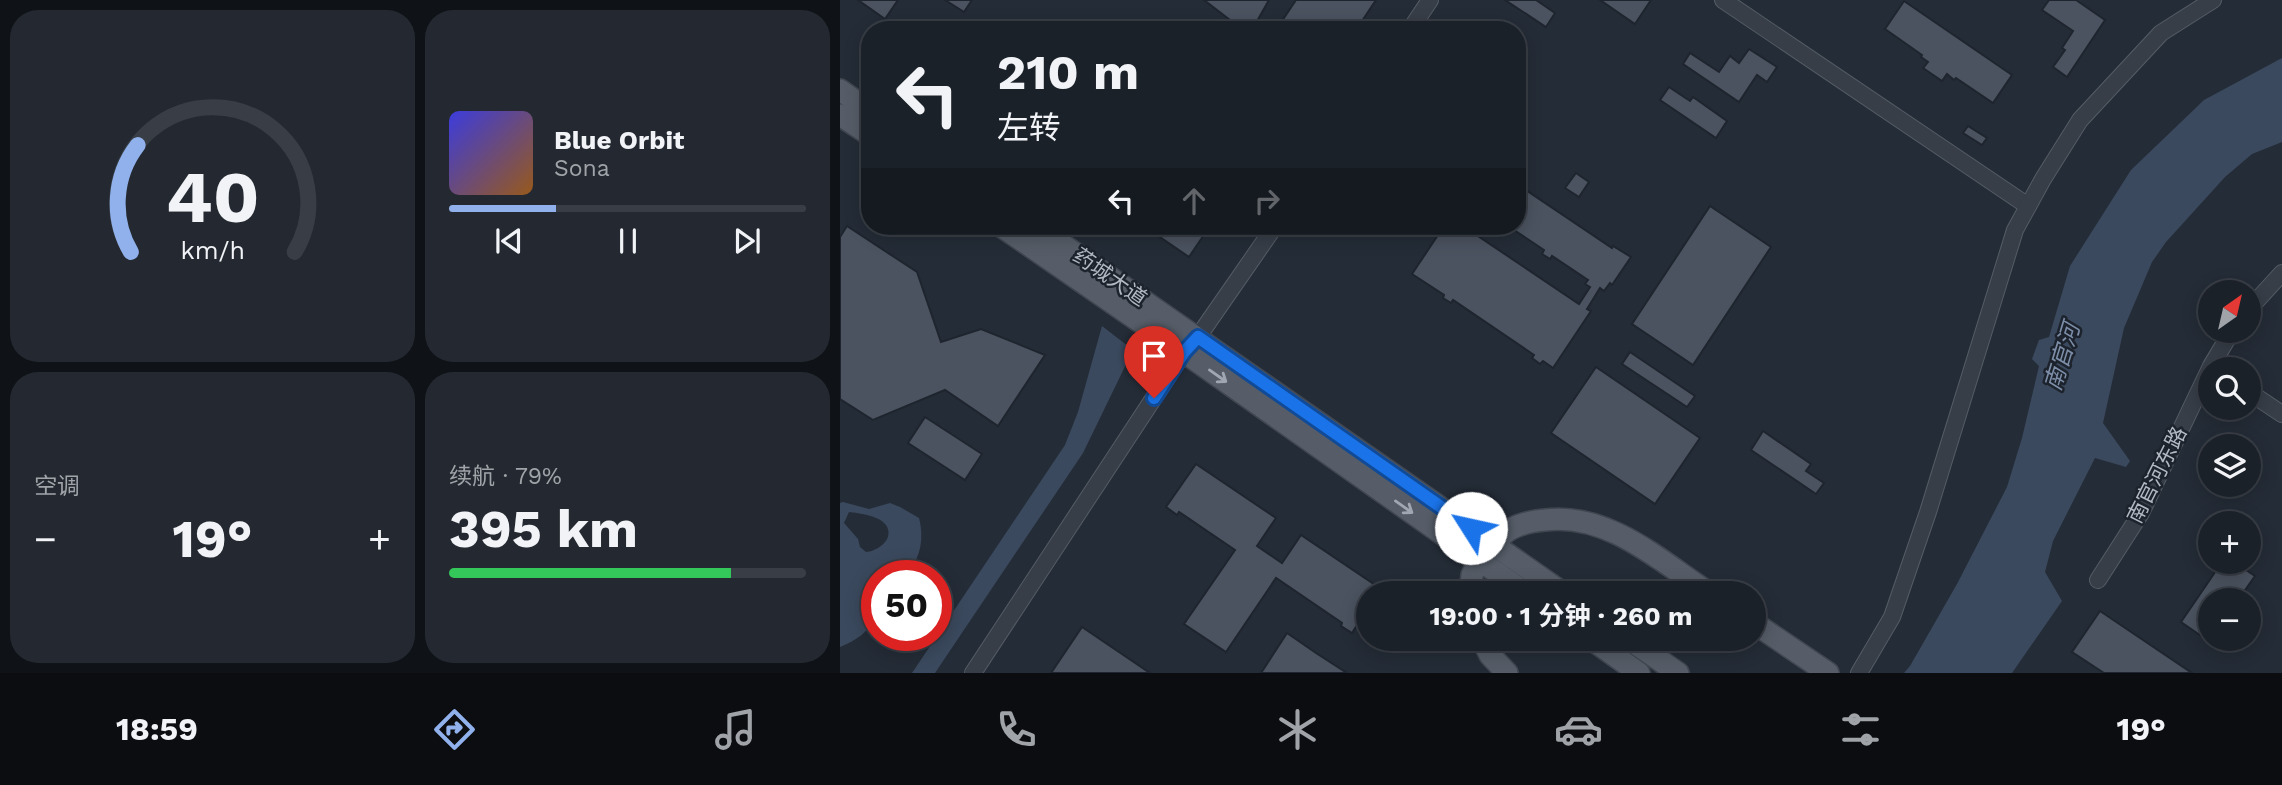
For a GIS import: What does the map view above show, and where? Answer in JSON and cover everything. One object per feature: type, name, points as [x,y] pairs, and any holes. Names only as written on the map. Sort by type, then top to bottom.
[{"type":"main road","points":[[840,90],[861,105]]},
{"type":"main road","points":[[840,115],[861,129]]},
{"type":"main road","name":"药城大道","points":[[1015,235],[1191,345]]},
{"type":"main road","name":"药城大道","points":[[1048,235],[1191,345],[1486,552],[1540,581]]},
{"type":"main road","points":[[1471,581],[1472,575],[1486,552],[1508,530],[1526,522],[1556,518],[1593,523],[1623,536],[1691,581]]},
{"type":"main road","name":"药城大道","points":[[1486,552],[1514,581]]},
{"type":"main road","points":[[1766,631],[1828,673]]},
{"type":"main road","points":[[1488,651],[1507,673]]},
{"type":"main road","points":[[1608,651],[1639,673]]},
{"type":"main road","points":[[1646,651],[1678,673]]},
{"type":"street","points":[[1415,21],[1430,0]]},
{"type":"street","points":[[1723,0],[2028,206]]},
{"type":"street","points":[[1859,673],[1892,617],[1928,512],[2015,230],[2080,120],[2161,33],[2213,0]]},
{"type":"street","points":[[973,673],[1191,345],[1269,235]]},
{"type":"street","points":[[2261,296],[2282,272]]},
{"type":"street","name":"南官河东路","points":[[2098,580],[2141,513],[2198,398]]},
{"type":"street","points":[[2261,400],[2282,414]]},
{"type":"water","name":"南官河","points":[[2282,58],[2282,142],[2252,154],[2225,177],[2166,242],[2152,262],[2124,328],[2103,423],[2130,461],[2126,467],[2095,458],[2053,541],[2045,572],[2062,601],[2012,673],[1904,673],[1957,584],[2007,487],[2039,366],[2032,359],[2039,340],[2049,337],[2070,266],[2131,170],[2204,100]]},
{"type":"water","points":[[1102,326],[1133,350],[1083,453],[952,648],[952,613],[1065,445],[1078,412]]},
{"type":"water","points":[[840,503],[869,509],[890,503],[919,518],[919,553],[916,560],[861,560],[861,635],[840,647]],"holes":[[[849,512],[883,522],[888,535],[884,543],[866,552],[844,523]]]},
{"type":"water","points":[[927,651],[950,651],[935,673],[912,673]]},
{"type":"building","points":[[858,0],[898,0],[885,19]]},
{"type":"building","points":[[945,0],[972,0],[964,12]]},
{"type":"building","points":[[1204,0],[1269,0],[1257,21],[1231,21]]},
{"type":"building","points":[[1296,0],[1376,0],[1362,21],[1282,21]]},
{"type":"building","points":[[1505,0],[1536,0],[1555,13],[1546,27]]},
{"type":"building","points":[[1600,0],[1651,0],[1635,24]]},
{"type":"building","points":[[2049,0],[2076,0],[2105,20],[2067,77],[2053,67],[2065,50],[2062,48],[2073,31],[2042,10]]},
{"type":"building","points":[[1904,1],[2012,75],[1993,103],[1956,78],[1954,80],[1947,74],[1942,81],[1923,68],[1928,62],[1922,55],[1885,29]]},
{"type":"building","points":[[1749,49],[1777,67],[1767,82],[1757,75],[1739,102],[1683,64],[1690,53],[1719,72],[1730,56],[1739,63]]},
{"type":"building","points":[[1669,87],[1690,101],[1693,97],[1727,121],[1716,138],[1660,100]]},
{"type":"building","points":[[1968,126],[1987,138],[1982,145],[1963,133]]},
{"type":"building","points":[[1576,173],[1589,182],[1579,197],[1565,188]]},
{"type":"building","points":[[1526,190],[1612,248],[1613,246],[1631,257],[1612,285],[1610,283],[1604,291],[1600,288],[1587,309],[1591,311],[1553,368],[1543,361],[1540,364],[1532,358],[1534,355],[1453,300],[1451,303],[1443,298],[1444,295],[1412,274],[1438,235],[1476,235],[1579,304],[1590,287],[1585,284],[1588,280],[1552,256],[1550,259],[1542,254],[1544,250],[1522,235],[1526,235]]},
{"type":"building","points":[[1710,206],[1771,247],[1693,365],[1632,324]]},
{"type":"building","points":[[847,226],[917,272],[941,342],[981,329],[1045,355],[998,426],[945,390],[873,420],[840,399],[840,237]]},
{"type":"building","points":[[1157,235],[1204,235],[1189,257]]},
{"type":"building","points":[[1630,352],[1695,396],[1687,407],[1622,364]]},
{"type":"building","points":[[1596,367],[1700,438],[1655,504],[1551,433]]},
{"type":"building","points":[[925,417],[982,454],[965,480],[908,443]]},
{"type":"building","points":[[1763,431],[1811,464],[1806,471],[1824,483],[1816,494],[1751,450]]},
{"type":"building","points":[[1196,464],[1276,518],[1257,546],[1282,563],[1301,535],[1369,581],[1356,581],[1356,627],[1352,633],[1341,626],[1342,623],[1276,578],[1226,652],[1184,624],[1235,550],[1179,512],[1177,515],[1166,507]]},
{"type":"building","points":[[2214,574],[2255,576],[2246,588],[2204,588]]},
{"type":"building","points":[[2198,597],[2198,634],[2181,622]]},
{"type":"building","points":[[2100,611],[2192,673],[2104,673],[2072,652]]},
{"type":"building","points":[[1082,627],[1150,673],[1051,673]]},
{"type":"building","points":[[1287,633],[1316,653],[1347,673],[1261,673]]},
{"type":"route","points":[[1154,398],[1184,352],[1198,337],[1471,528]]}]
